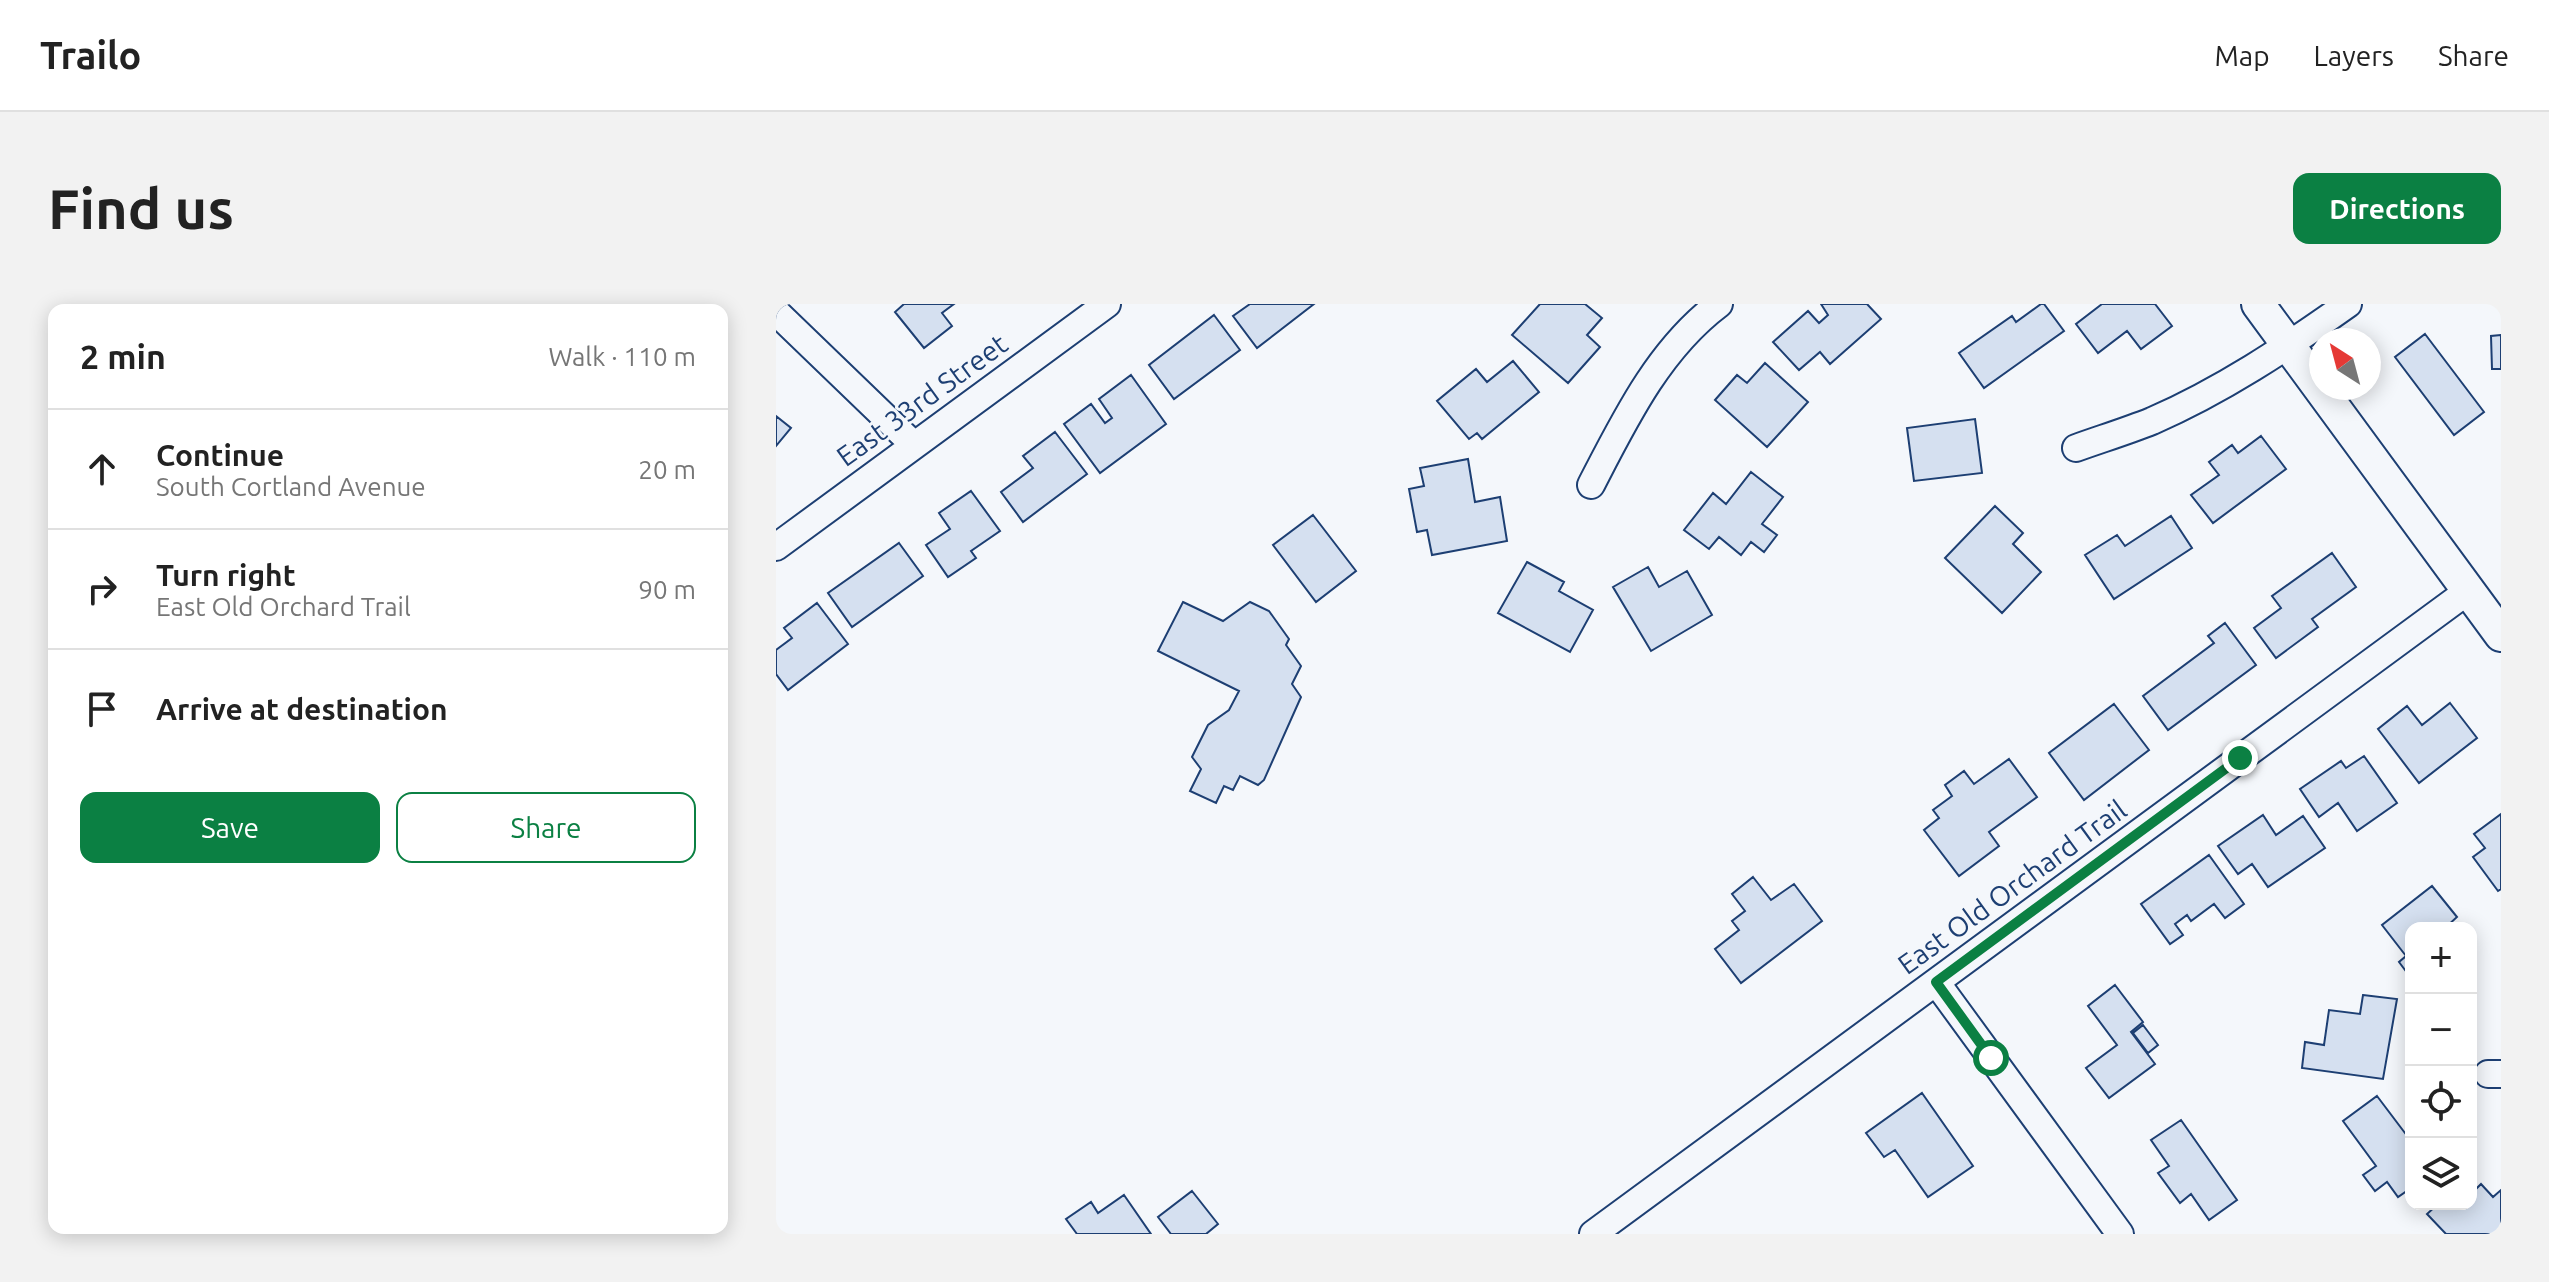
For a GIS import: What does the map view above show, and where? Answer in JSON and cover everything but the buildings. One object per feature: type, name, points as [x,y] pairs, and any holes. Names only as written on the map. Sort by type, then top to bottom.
[{"type":"street","name":"East 33rd Street","points":[[776,547],[1107,304]]},
{"type":"street","points":[[1591,485],[1624,421],[1667,354],[1719,304]]},
{"type":"street","points":[[2258,304],[2501,635]]},
{"type":"street","points":[[2076,448],[2152,421],[2289,347],[2348,304]]},
{"type":"street","points":[[776,312],[914,445]]},
{"type":"street","name":"East Old Orchard Trail","points":[[1593,1234],[2468,591]]},
{"type":"street","points":[[1936,982],[2120,1234]]},
{"type":"route","points":[[1991,1058],[1936,982],[2240,758]]}]
